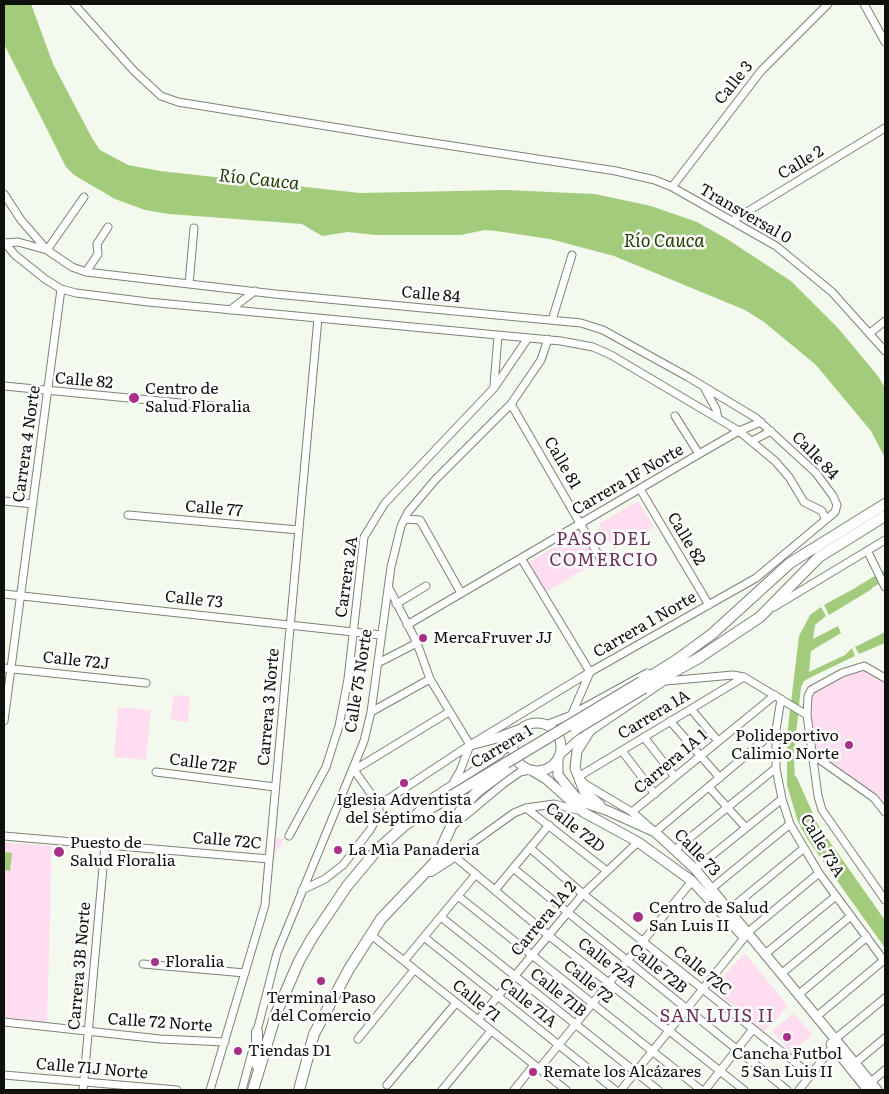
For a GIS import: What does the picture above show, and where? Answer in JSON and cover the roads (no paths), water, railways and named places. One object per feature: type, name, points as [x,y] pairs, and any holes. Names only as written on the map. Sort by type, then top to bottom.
[{"type":"highway","points":[[876,522],[885,504]]},
{"type":"highway","points":[[876,522],[885,516]]},
{"type":"highway","name":"Carrera 1","points":[[255,1086],[276,1014],[299,961],[312,938],[347,886],[377,850],[404,825],[642,685],[697,658],[766,612],[819,557],[876,522]]},
{"type":"highway","name":"Carrera 1","points":[[299,1090],[314,1034],[370,934],[393,906],[435,862],[450,830],[466,803],[478,791],[502,772],[642,685],[675,661],[712,634],[806,552],[876,522]]},
{"type":"highway","points":[[752,598],[758,596],[764,599],[767,605],[766,612]]},
{"type":"highway","points":[[424,875],[454,856]]},
{"type":"highway","points":[[255,1086],[257,1032]]},
{"type":"main road","points":[[470,745],[497,738],[523,728],[534,724],[546,725],[553,730],[559,739],[558,758],[547,768],[530,770],[521,765],[515,757],[513,749],[515,739],[523,728]]},
{"type":"main road","points":[[589,732],[581,743],[576,755],[575,768],[584,791],[606,810]]},
{"type":"main road","name":"Calle 73","points":[[558,758],[558,776],[571,792],[585,803],[606,810],[655,832],[676,849],[729,910],[746,935],[869,1086],[877,1090]]},
{"type":"main road","name":"Calle 73","points":[[530,770],[555,787],[583,812],[638,842],[692,880],[764,954],[816,1017],[834,1043],[855,1063],[869,1086]]},
{"type":"street","name":"Transversal 0","points":[[74,4],[151,88],[161,96],[169,99],[398,138],[616,171],[655,180],[776,246],[812,274],[885,351]]},
{"type":"street","name":"Calle 3","points":[[672,188],[761,71],[828,4]]},
{"type":"street","points":[[864,4],[885,42]]},
{"type":"street","name":"Calle 2","points":[[732,221],[885,128]]},
{"type":"street","points":[[4,194],[21,220],[47,250]]},
{"type":"street","points":[[47,250],[84,197]]},
{"type":"street","points":[[86,272],[98,254],[97,244],[108,227]]},
{"type":"street","points":[[189,284],[194,228]]},
{"type":"street","points":[[4,242],[18,242],[47,250]]},
{"type":"street","points":[[4,242],[24,263],[61,289]]},
{"type":"street","name":"Calle 84","points":[[47,250],[72,267],[86,272],[255,291],[581,323],[603,330],[761,422],[816,473],[833,496],[837,509],[825,518],[822,511],[804,502],[789,477],[775,461],[740,432],[593,347],[548,340],[148,302],[61,289]]},
{"type":"street","points":[[552,320],[572,255]]},
{"type":"street","name":"Carrera 4 Norte","points":[[4,721],[7,668],[21,596],[61,289]]},
{"type":"street","points":[[230,310],[255,291]]},
{"type":"street","name":"Carrera 3 Norte","points":[[210,1090],[265,905],[318,318]]},
{"type":"street","points":[[870,333],[885,320]]},
{"type":"street","points":[[494,388],[498,336]]},
{"type":"street","name":"Carrera 2A","points":[[289,836],[326,767],[344,704],[364,536],[385,503],[494,388],[528,338]]},
{"type":"street","name":"Calle 75 Norte","points":[[242,1090],[277,953],[354,770],[371,712],[396,542],[405,519],[434,480],[511,404],[541,360],[548,340]]},
{"type":"street","name":"Calle 82","points":[[4,386],[48,392],[222,407]]},
{"type":"street","points":[[705,389],[716,409],[718,418]]},
{"type":"street","name":"Calle 81","points":[[511,404],[603,563]]},
{"type":"street","points":[[675,416],[699,454]]},
{"type":"street","name":"Carrera 1F Norte","points":[[407,625],[699,454],[761,422]]},
{"type":"street","points":[[752,441],[771,431]]},
{"type":"street","name":"Calle 82","points":[[640,489],[709,604]]},
{"type":"street","points":[[4,501],[33,504]]},
{"type":"street","name":"Calle 77","points":[[128,515],[299,530]]},
{"type":"street","name":"Carrera 1 Norte","points":[[379,804],[470,745],[590,672],[763,573],[812,532],[825,518]]},
{"type":"street","points":[[405,519],[420,520],[461,594]]},
{"type":"street","name":"Carrera 1","points":[[766,612],[885,540]]},
{"type":"street","points":[[868,552],[885,587]]},
{"type":"street","points":[[521,558],[590,672],[572,714]]},
{"type":"street","points":[[396,604],[426,586]]},
{"type":"street","points":[[389,588],[417,643],[430,679],[470,745],[460,771],[451,784]]},
{"type":"street","name":"Calle 73","points":[[4,594],[381,635]]},
{"type":"street","points":[[378,663],[417,643]]},
{"type":"street","points":[[697,658],[692,668],[694,675],[700,678]]},
{"type":"street","points":[[558,758],[568,747],[697,658]]},
{"type":"street","points":[[546,725],[572,714],[629,682],[675,661]]},
{"type":"street","name":"Calle 73A","points":[[885,678],[864,666],[842,673],[810,692],[804,714],[822,810],[885,900]]},
{"type":"street","name":"Calle 72J","points":[[7,668],[146,683]]},
{"type":"street","points":[[666,680],[732,675],[744,676],[804,714]]},
{"type":"street","name":"Carrera 1A","points":[[578,777],[744,676]]},
{"type":"street","points":[[371,712],[430,679]]},
{"type":"street","name":"Calle 73A","points":[[781,699],[776,730],[776,768],[782,799],[790,824],[803,849],[885,961]]},
{"type":"street","name":"Carrera 1A 1","points":[[632,812],[718,741],[781,699]]},
{"type":"street","points":[[690,709],[718,741]]},
{"type":"street","points":[[302,890],[325,879],[343,865],[370,830],[379,814],[379,804],[354,770],[449,712]]},
{"type":"street","points":[[670,721],[720,778]]},
{"type":"street","points":[[578,777],[585,784],[632,812],[655,832],[776,730]]},
{"type":"street","points":[[644,737],[675,777]]},
{"type":"street","points":[[404,825],[425,804],[451,784],[500,754],[515,739]]},
{"type":"street","points":[[622,750],[655,794]]},
{"type":"street","points":[[813,755],[874,798],[885,812]]},
{"type":"street","points":[[676,849],[776,768]]},
{"type":"street","points":[[450,830],[503,784],[520,772],[530,770]]},
{"type":"street","name":"Calle 72F","points":[[156,772],[276,787]]},
{"type":"street","points":[[710,787],[746,828]]},
{"type":"street","points":[[695,869],[782,799]]},
{"type":"street","points":[[454,856],[514,813],[526,808],[558,804],[583,812]]},
{"type":"street","name":"Calle 72D","points":[[526,808],[607,871]]},
{"type":"street","points":[[711,889],[790,824]]},
{"type":"street","points":[[495,890],[549,825]]},
{"type":"street","name":"Calle 72C","points":[[4,836],[269,859]]},
{"type":"street","name":"Carrera 1A 2","points":[[478,1020],[582,894],[638,842]]},
{"type":"street","name":"Carrera 3B Norte","points":[[83,1090],[105,845]]},
{"type":"street","name":"Calle 72C","points":[[530,848],[582,894],[812,1075]]},
{"type":"street","points":[[729,910],[803,849]]},
{"type":"street","name":"Calle 72A","points":[[454,856],[548,935],[744,1090]]},
{"type":"street","name":"Calle 72B","points":[[513,868],[566,913],[787,1090]]},
{"type":"street","points":[[621,1090],[746,935],[819,872]]},
{"type":"street","points":[[404,961],[476,874]]},
{"type":"street","points":[[514,1090],[575,1024],[692,880]]},
{"type":"street","name":"Calle 72","points":[[458,896],[700,1090]]},
{"type":"street","points":[[764,954],[836,896]]},
{"type":"street","points":[[781,974],[851,916]]},
{"type":"street","name":"Calle 71B","points":[[441,917],[658,1090]]},
{"type":"street","name":"Calle 71","points":[[370,934],[566,1090]]},
{"type":"street","name":"Calle 71A","points":[[424,937],[615,1090]]},
{"type":"street","points":[[798,995],[867,937]]},
{"type":"street","points":[[816,1017],[885,961]]},
{"type":"street","points":[[143,964],[245,973]]},
{"type":"street","points":[[358,1039],[414,970]]},
{"type":"street","points":[[799,1090],[834,1043],[885,998]]},
{"type":"street","points":[[387,1085],[456,1003]]},
{"type":"street","name":"Calle 72 Norte","points":[[4,1022],[160,1039],[225,1042]]},
{"type":"street","points":[[705,1090],[752,1029]]},
{"type":"street","points":[[442,1090],[491,1031]]},
{"type":"street","points":[[855,1063],[885,1038]]},
{"type":"street","points":[[869,1086],[885,1070]]},
{"type":"street","name":"Calle 71J Norte","points":[[4,1075],[177,1090]]},
{"type":"water","name":"Río Cauca","points":[[4,4],[31,4],[53,64],[92,138],[100,150],[128,165],[160,171],[360,193],[506,190],[595,194],[651,206],[697,222],[727,239],[791,281],[838,328],[878,376],[885,388],[885,458],[871,431],[816,365],[764,322],[745,310],[614,256],[550,239],[485,230],[461,235],[376,235],[348,232],[322,236],[302,224],[169,214],[145,210],[115,199],[74,175],[66,167],[4,44]]},
{"type":"water","points":[[868,581],[872,589],[829,615],[824,605]]},
{"type":"water","points":[[821,607],[826,616],[815,625],[813,639],[838,626],[841,633],[811,651],[809,672],[845,655],[852,648],[855,656],[804,681],[801,687],[794,754],[795,784],[806,818],[815,836],[885,933],[885,948],[808,840],[798,822],[787,785],[787,735],[799,636],[810,615]]},
{"type":"water","points":[[885,632],[885,643],[859,654],[855,647]]},
{"type":"water","points":[[4,852],[12,853],[10,871],[4,870]]},
{"type":"waterway","points":[[860,590],[885,575]]},
{"type":"waterway","points":[[793,780],[814,827],[885,928]]},
{"type":"place","name":"Centro de Salud Floralia","points":[[134,398]]},
{"type":"place","name":"MercaFruver JJ","points":[[423,638]]},
{"type":"place","name":"Polideportivo Calimio Norte","points":[[849,745]]},
{"type":"place","name":"Iglesia Adventista del Séptimo dia","points":[[404,783]]},
{"type":"place","name":"La Mìa Panaderia","points":[[338,850]]},
{"type":"place","name":"Puesto de Salud Floralia","points":[[59,852]]},
{"type":"place","name":"Centro de Salud San Luis II","points":[[638,917]]},
{"type":"place","name":"Floralia","points":[[155,962]]},
{"type":"place","name":"Terminal Paso del Comercio","points":[[321,981]]},
{"type":"place","name":"Cancha Futbol 5 San Luis II","points":[[787,1037]]},
{"type":"place","name":"Tiendas D1","points":[[238,1051]]},
{"type":"place","name":"Remate los Alcázares","points":[[533,1072]]},
{"type":"district","name":"PASO DEL COMERCIO","points":[[604,550]]},
{"type":"district","name":"SAN LUIS II","points":[[717,1017]]}]
